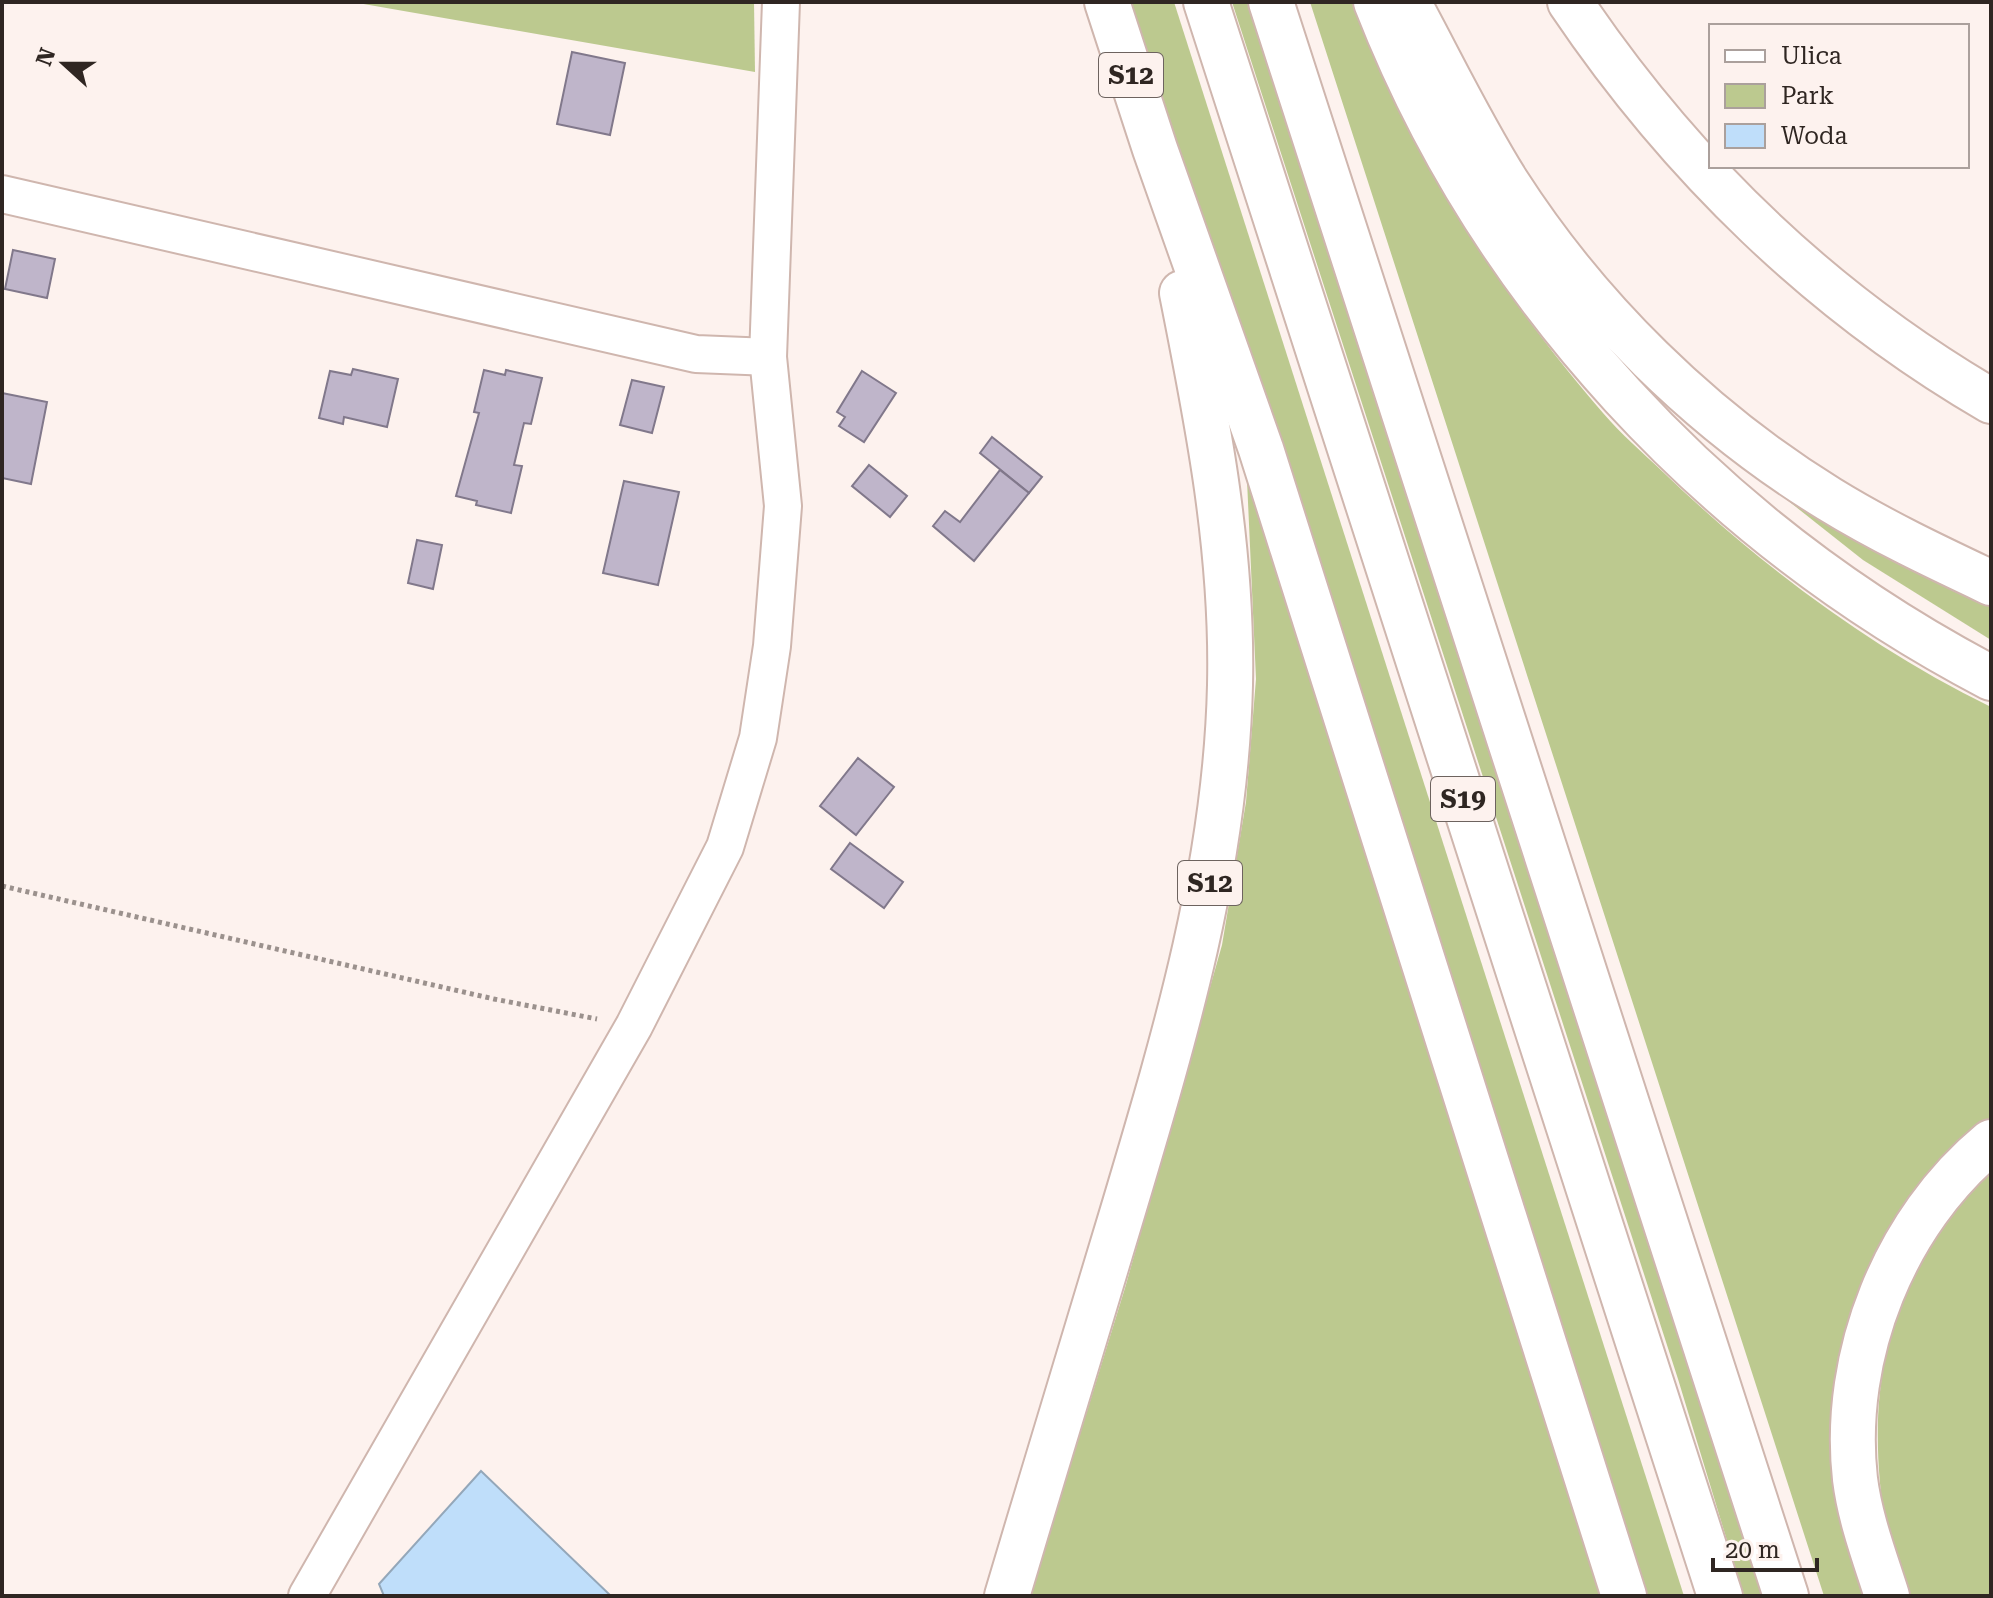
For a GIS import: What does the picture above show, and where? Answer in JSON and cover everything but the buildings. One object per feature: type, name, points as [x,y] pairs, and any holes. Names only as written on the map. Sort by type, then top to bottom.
[{"type":"main road","name":"S12","points":[[1007,1596],[1185,996],[1210,887],[1221,807],[1230,684],[1223,522],[1210,434],[1155,149],[1107,2]]},
{"type":"main road","name":"S19","points":[[1206,2],[1720,1596]]},
{"type":"main road","name":"S19","points":[[1271,2],[1786,1596]]},
{"type":"main road","points":[[1376,2],[1418,97],[1496,233],[1551,311],[1630,405],[1712,486],[1805,562],[1891,621],[1991,678]]},
{"type":"main road","points":[[1408,2],[1457,101],[1509,185],[1560,256],[1644,353],[1702,405],[1807,485],[1991,583]]},
{"type":"main road","points":[[1570,2],[1612,61],[1735,207],[1803,268],[1875,325],[1991,401]]},
{"type":"main road","points":[[1155,149],[1261,449],[1624,1596]]},
{"type":"main road","points":[[1887,1596],[1855,1480],[1853,1432],[1864,1355],[1892,1268],[1913,1232],[1945,1187],[1991,1142]]},
{"type":"street","points":[[307,1596],[634,1026],[725,847],[758,738],[772,646],[783,506],[768,357],[781,2]]},
{"type":"street","points":[[2,194],[696,354],[768,357]]},
{"type":"path","points":[[2,886],[494,999],[634,1026]]},
{"type":"green space","points":[[352,2],[754,2],[755,72]]},
{"type":"green space","points":[[1131,2],[1174,2],[1684,1596],[1642,1596]]},
{"type":"green space","points":[[1232,2],[1253,2],[1763,1596],[1744,1596],[1742,1590],[1678,1379]]},
{"type":"green space","points":[[1310,2],[1353,2],[1395,102],[1462,223],[1545,342],[1617,428],[1738,540],[1818,602],[1902,658],[1991,707],[1991,1119],[1957,1148],[1913,1199],[1866,1274],[1850,1326],[1867,1596],[1824,1596]]},
{"type":"green space","points":[[1753,473],[1991,602],[1991,640],[1863,560]]},
{"type":"green space","points":[[1247,480],[1605,1596],[1030,1596],[1125,1288],[1222,945],[1246,802],[1256,679]]},
{"type":"green space","points":[[1991,1168],[1991,1596],[1899,1596],[1889,1548],[1878,1456],[1878,1410],[1884,1366],[1894,1322],[1912,1278],[1942,1225]]},
{"type":"water","points":[[481,1471],[611,1596],[384,1596],[379,1584]]}]
